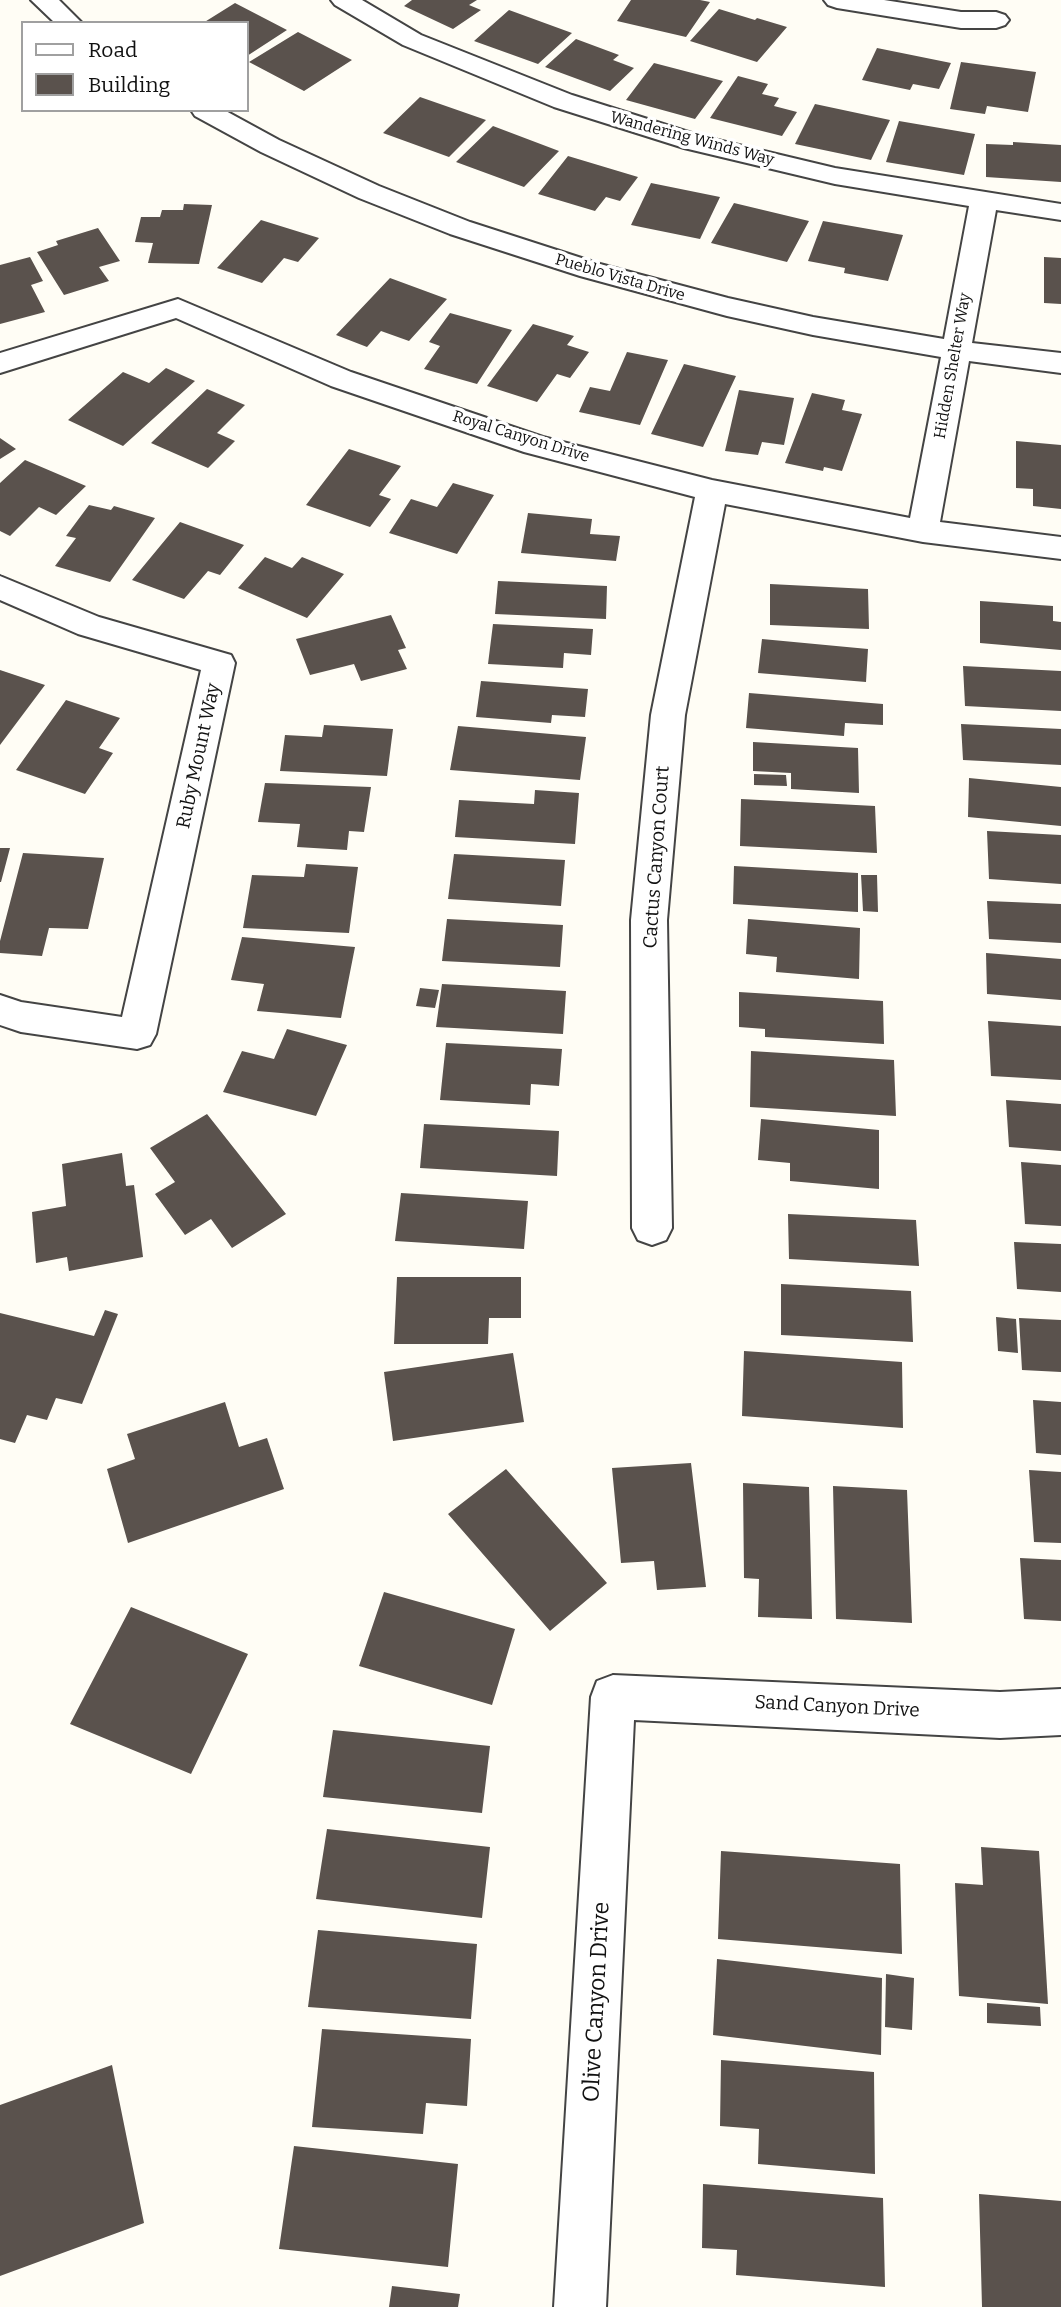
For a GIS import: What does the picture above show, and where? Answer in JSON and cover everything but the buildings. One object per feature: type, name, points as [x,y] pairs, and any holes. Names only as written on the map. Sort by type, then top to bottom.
[{"type":"street","points":[[44,0],[69,21]]},
{"type":"street","name":"Wandering Winds Way","points":[[344,0],[412,40],[563,102],[694,142],[822,173],[1061,212]]},
{"type":"street","points":[[836,0],[961,20],[996,20]]},
{"type":"street","name":"Pueblo Vista Drive","points":[[208,112],[270,146],[369,192],[544,257],[751,313],[813,326],[956,350],[1061,363]]},
{"type":"street","name":"Hidden Shelter Way","points":[[923,531],[984,201]]},
{"type":"street","name":"Royal Canyon Drive","points":[[0,363],[178,309],[341,379],[535,445],[712,491],[923,531],[1061,548]]},
{"type":"street","name":"Cactus Canyon Court","points":[[652,1228],[649,920],[668,715],[712,491]]},
{"type":"street","name":"Ruby Mount Way","points":[[0,587],[89,626],[219,663],[137,1034],[22,1017],[0,1010]]},
{"type":"street","name":"Sand Canyon Drive","points":[[613,1697],[1000,1714],[1061,1712]]},
{"type":"street","name":"Olive Canyon Drive","points":[[580,2307],[613,1697]]}]
